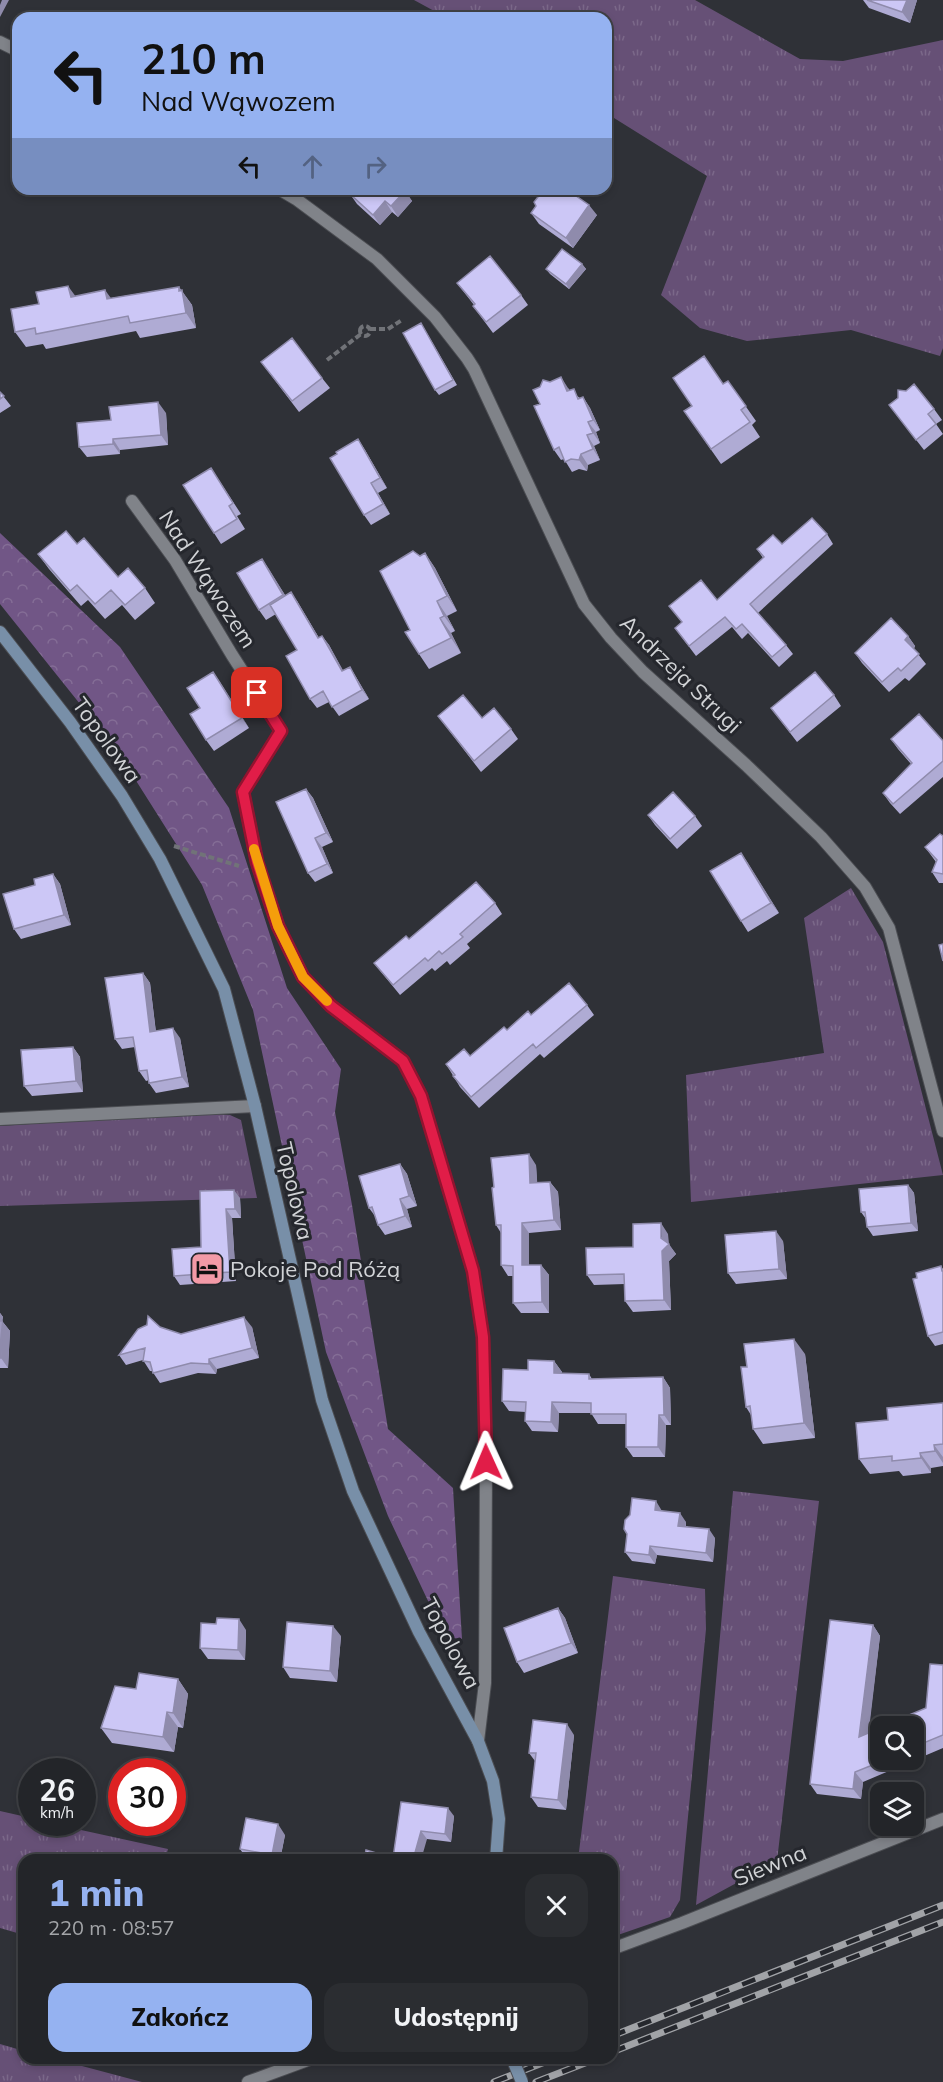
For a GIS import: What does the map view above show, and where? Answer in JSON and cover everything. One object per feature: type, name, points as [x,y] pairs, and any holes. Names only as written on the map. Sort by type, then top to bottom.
[{"type":"street","name":"Andrzeja Strugi","points":[[289,195],[378,259],[435,317],[474,369],[584,603],[611,638],[643,672],[746,765],[821,837],[865,887],[889,928],[943,1131]]},
{"type":"street","name":"Nad Wąwozem","points":[[132,501],[175,560],[232,656],[281,731],[243,792],[257,862],[278,926],[303,977],[331,1006],[403,1061],[421,1096],[471,1262],[483,1337],[486,1450],[485,1683],[478,1741]]},
{"type":"street","name":"Topolowa","points":[[0,632],[70,722],[122,795],[160,859],[224,989],[255,1106],[322,1400],[353,1491],[419,1632],[478,1741],[493,1781],[499,1819],[496,1854]]},
{"type":"street","points":[[0,1119],[255,1106]]},
{"type":"street","name":"Siewna","points":[[618,1947],[943,1819]]},
{"type":"street","points":[[248,2082],[297,2064]]},
{"type":"street","points":[[514,2064],[522,2082]]},
{"type":"path","points":[[327,360],[361,334],[367,335],[370,329],[388,329],[402,320]]},
{"type":"path","points":[[170,845],[229,863]]},
{"type":"green space","points":[[414,0],[695,0],[800,59],[843,61],[943,40],[943,348],[940,356],[851,330],[747,341],[700,328],[661,295],[707,176],[612,117],[612,12],[436,12]]},
{"type":"green space","points":[[0,533],[120,647],[229,808],[287,988],[341,1069],[335,1112],[388,1429],[453,1488],[462,1639],[445,1637],[388,1516],[326,1352],[253,1010],[202,885],[116,749],[0,604]]},
{"type":"green space","points":[[851,888],[883,942],[943,1175],[691,1202],[686,1075],[824,1053],[804,918]]},
{"type":"green space","points":[[198,1113],[230,1115],[241,1120],[257,1198],[0,1206],[0,1126]]},
{"type":"green space","points":[[733,1491],[819,1501],[777,1861],[696,1905]]},
{"type":"green space","points":[[613,1576],[705,1589],[706,1629],[680,1900],[670,1917],[618,1935],[618,1854],[579,1854]]},
{"type":"green space","points":[[0,1811],[18,1815],[18,1836],[96,1836],[96,1833],[168,1849],[167,1854],[18,1854],[18,1933],[0,1928]]},
{"type":"green space","points":[[0,2044],[18,2049],[18,2064],[74,2064],[142,2082],[0,2082]]},
{"type":"building","points":[[867,0],[907,0],[902,12]]},
{"type":"building","points":[[351,195],[401,195],[391,206],[385,201],[373,215]]},
{"type":"building","points":[[539,195],[575,195],[589,205],[566,238],[531,213],[536,206],[534,202]]},
{"type":"building","points":[[562,249],[582,264],[566,284],[546,269]]},
{"type":"building","points":[[490,256],[521,295],[486,322],[473,306],[475,304],[457,283]]},
{"type":"building","points":[[68,286],[71,297],[105,290],[107,299],[179,287],[179,291],[182,290],[186,313],[130,323],[128,316],[36,334],[35,328],[15,332],[11,309],[39,304],[36,292]]},
{"type":"building","points":[[421,323],[453,380],[435,390],[403,333]]},
{"type":"building","points":[[292,338],[322,378],[292,401],[261,362]]},
{"type":"building","points":[[704,356],[723,384],[728,381],[746,406],[741,410],[750,422],[711,449],[684,411],[692,406],[673,378]]},
{"type":"building","points":[[561,377],[567,391],[574,389],[578,399],[583,397],[593,420],[588,422],[593,433],[587,435],[593,449],[581,454],[579,460],[571,459],[565,462],[559,447],[554,450],[534,406],[540,404],[533,390],[540,387],[543,380],[550,382]]},
{"type":"building","points":[[914,384],[934,409],[928,414],[936,424],[916,440],[889,405],[898,398],[898,390],[906,391]]},
{"type":"building","points":[[158,402],[161,435],[113,439],[113,444],[79,447],[77,423],[111,420],[109,407]]},
{"type":"building","points":[[358,439],[380,478],[371,483],[383,504],[364,515],[330,458]]},
{"type":"building","points":[[211,468],[233,503],[229,506],[237,519],[214,533],[183,485]]},
{"type":"building","points":[[812,518],[827,534],[750,604],[786,645],[772,657],[742,624],[736,629],[725,617],[689,646],[675,628],[682,622],[669,606],[701,580],[717,600],[764,557],[757,549],[773,535],[782,544]]},
{"type":"building","points":[[66,531],[77,544],[84,538],[118,577],[128,568],[145,588],[125,605],[111,590],[95,604],[77,585],[70,591],[38,554]]},
{"type":"building","points":[[413,551],[420,556],[425,553],[447,596],[437,601],[444,616],[440,618],[451,638],[419,654],[405,632],[410,630],[380,571]]},
{"type":"building","points":[[262,559],[283,595],[259,610],[237,573]]},
{"type":"building","points":[[291,592],[318,638],[322,636],[342,671],[350,667],[362,690],[332,707],[323,691],[310,699],[286,656],[297,650],[270,605]]},
{"type":"building","points":[[891,618],[908,636],[905,640],[919,654],[901,671],[898,668],[882,682],[855,653]]},
{"type":"building","points":[[213,672],[242,718],[206,740],[190,714],[200,708],[187,688]]},
{"type":"building","points":[[815,672],[834,695],[790,732],[771,708]]},
{"type":"building","points":[[463,695],[482,718],[494,708],[511,729],[474,761],[438,716]]},
{"type":"building","points":[[919,714],[943,741],[943,761],[893,804],[883,793],[912,763],[891,739]]},
{"type":"building","points":[[306,789],[326,833],[315,838],[327,864],[308,873],[276,802]]},
{"type":"building","points":[[673,792],[695,816],[670,839],[648,815]]},
{"type":"building","points":[[940,834],[943,836],[943,874],[932,872],[937,860],[925,847]]},
{"type":"building","points":[[741,853],[771,903],[741,921],[710,871]]},
{"type":"building","points":[[53,874],[64,915],[14,929],[3,894],[35,885],[34,879]]},
{"type":"building","points":[[476,882],[495,903],[460,934],[463,937],[442,954],[439,951],[428,961],[425,958],[393,985],[374,963],[406,936],[409,939]]},
{"type":"building","points":[[943,944],[943,961],[939,945]]},
{"type":"building","points":[[143,973],[150,1032],[173,1028],[182,1077],[149,1083],[147,1070],[139,1071],[133,1037],[115,1039],[105,978]]},
{"type":"building","points":[[569,983],[587,1005],[536,1048],[533,1044],[471,1097],[446,1064],[464,1049],[470,1056],[504,1027],[507,1030],[528,1011],[531,1015]]},
{"type":"building","points":[[73,1047],[76,1081],[24,1086],[21,1050]]},
{"type":"building","points":[[529,1154],[530,1183],[550,1182],[554,1220],[522,1223],[522,1265],[541,1265],[542,1302],[513,1303],[513,1266],[501,1265],[501,1225],[496,1225],[491,1158]]},
{"type":"building","points":[[400,1164],[409,1196],[400,1199],[405,1216],[378,1225],[372,1207],[369,1208],[359,1176]]},
{"type":"building","points":[[908,1185],[911,1223],[867,1227],[865,1212],[861,1212],[859,1189]]},
{"type":"building","points":[[234,1190],[235,1209],[226,1209],[230,1272],[174,1276],[172,1249],[201,1247],[200,1191]]},
{"type":"building","points":[[661,1223],[661,1238],[669,1244],[662,1251],[664,1300],[625,1301],[624,1274],[587,1275],[586,1248],[633,1247],[633,1224]]},
{"type":"building","points":[[776,1231],[779,1269],[728,1273],[725,1235]]},
{"type":"building","points":[[941,1266],[943,1271],[943,1332],[928,1336],[913,1279],[917,1278],[916,1273]]},
{"type":"building","points":[[148,1316],[160,1327],[181,1334],[244,1317],[252,1348],[209,1359],[209,1364],[191,1363],[153,1373],[150,1362],[143,1361],[145,1348],[119,1355],[138,1329],[147,1325]]},
{"type":"building","points":[[0,1321],[2,1321],[1,1358],[0,1358]]},
{"type":"building","points":[[794,1339],[804,1423],[753,1429],[750,1406],[746,1407],[741,1367],[747,1367],[744,1344]]},
{"type":"building","points":[[528,1360],[554,1361],[554,1373],[589,1374],[589,1379],[663,1377],[664,1415],[659,1415],[658,1447],[626,1447],[626,1414],[591,1414],[591,1403],[552,1402],[551,1422],[525,1421],[526,1402],[502,1401],[503,1369],[528,1370]]},
{"type":"building","points":[[943,1403],[943,1444],[934,1445],[935,1451],[920,1453],[921,1458],[892,1461],[892,1456],[859,1459],[856,1423],[888,1420],[887,1408]]},
{"type":"building","points":[[632,1498],[656,1501],[655,1510],[680,1513],[678,1526],[709,1529],[706,1553],[650,1546],[649,1555],[625,1552],[627,1534],[624,1529],[625,1520],[630,1515]]},
{"type":"building","points":[[558,1608],[571,1643],[517,1662],[504,1628]]},
{"type":"building","points":[[217,1618],[239,1619],[238,1650],[200,1648],[201,1623],[216,1624]]},
{"type":"building","points":[[830,1620],[873,1625],[859,1737],[870,1732],[870,1766],[855,1772],[853,1789],[810,1784]]},
{"type":"building","points":[[287,1622],[333,1626],[330,1671],[283,1667]]},
{"type":"building","points":[[930,1664],[943,1665],[943,1735],[924,1743],[924,1716],[907,1716],[926,1708]]},
{"type":"building","points":[[139,1673],[178,1679],[173,1713],[167,1712],[163,1737],[101,1728],[115,1686],[136,1689]]},
{"type":"building","points":[[533,1720],[567,1724],[558,1800],[531,1797],[536,1753],[529,1753]]},
{"type":"building","points":[[401,1802],[448,1808],[445,1834],[421,1831],[415,1854],[394,1854]]},
{"type":"building","points":[[246,1818],[278,1824],[272,1854],[240,1849]]},
{"type":"building","points":[[366,1850],[380,1854],[365,1854]]},
{"type":"railway","points":[[618,2034],[943,1905]]},
{"type":"railway","points":[[618,2050],[943,1922]]},
{"type":"railway","points":[[494,2082],[540,2064]]},
{"type":"railway","points":[[536,2082],[582,2064]]},
{"type":"slow traffic","points":[[254,849],[278,926],[303,977],[327,1001]]},
{"type":"place","name":"Pokoje Pod Różą","points":[[207,1269]]},
{"type":"route","points":[[257,693],[281,731],[243,792],[257,862],[278,926],[303,977],[331,1006],[403,1061],[421,1096],[473,1271],[483,1337],[486,1462]]}]
